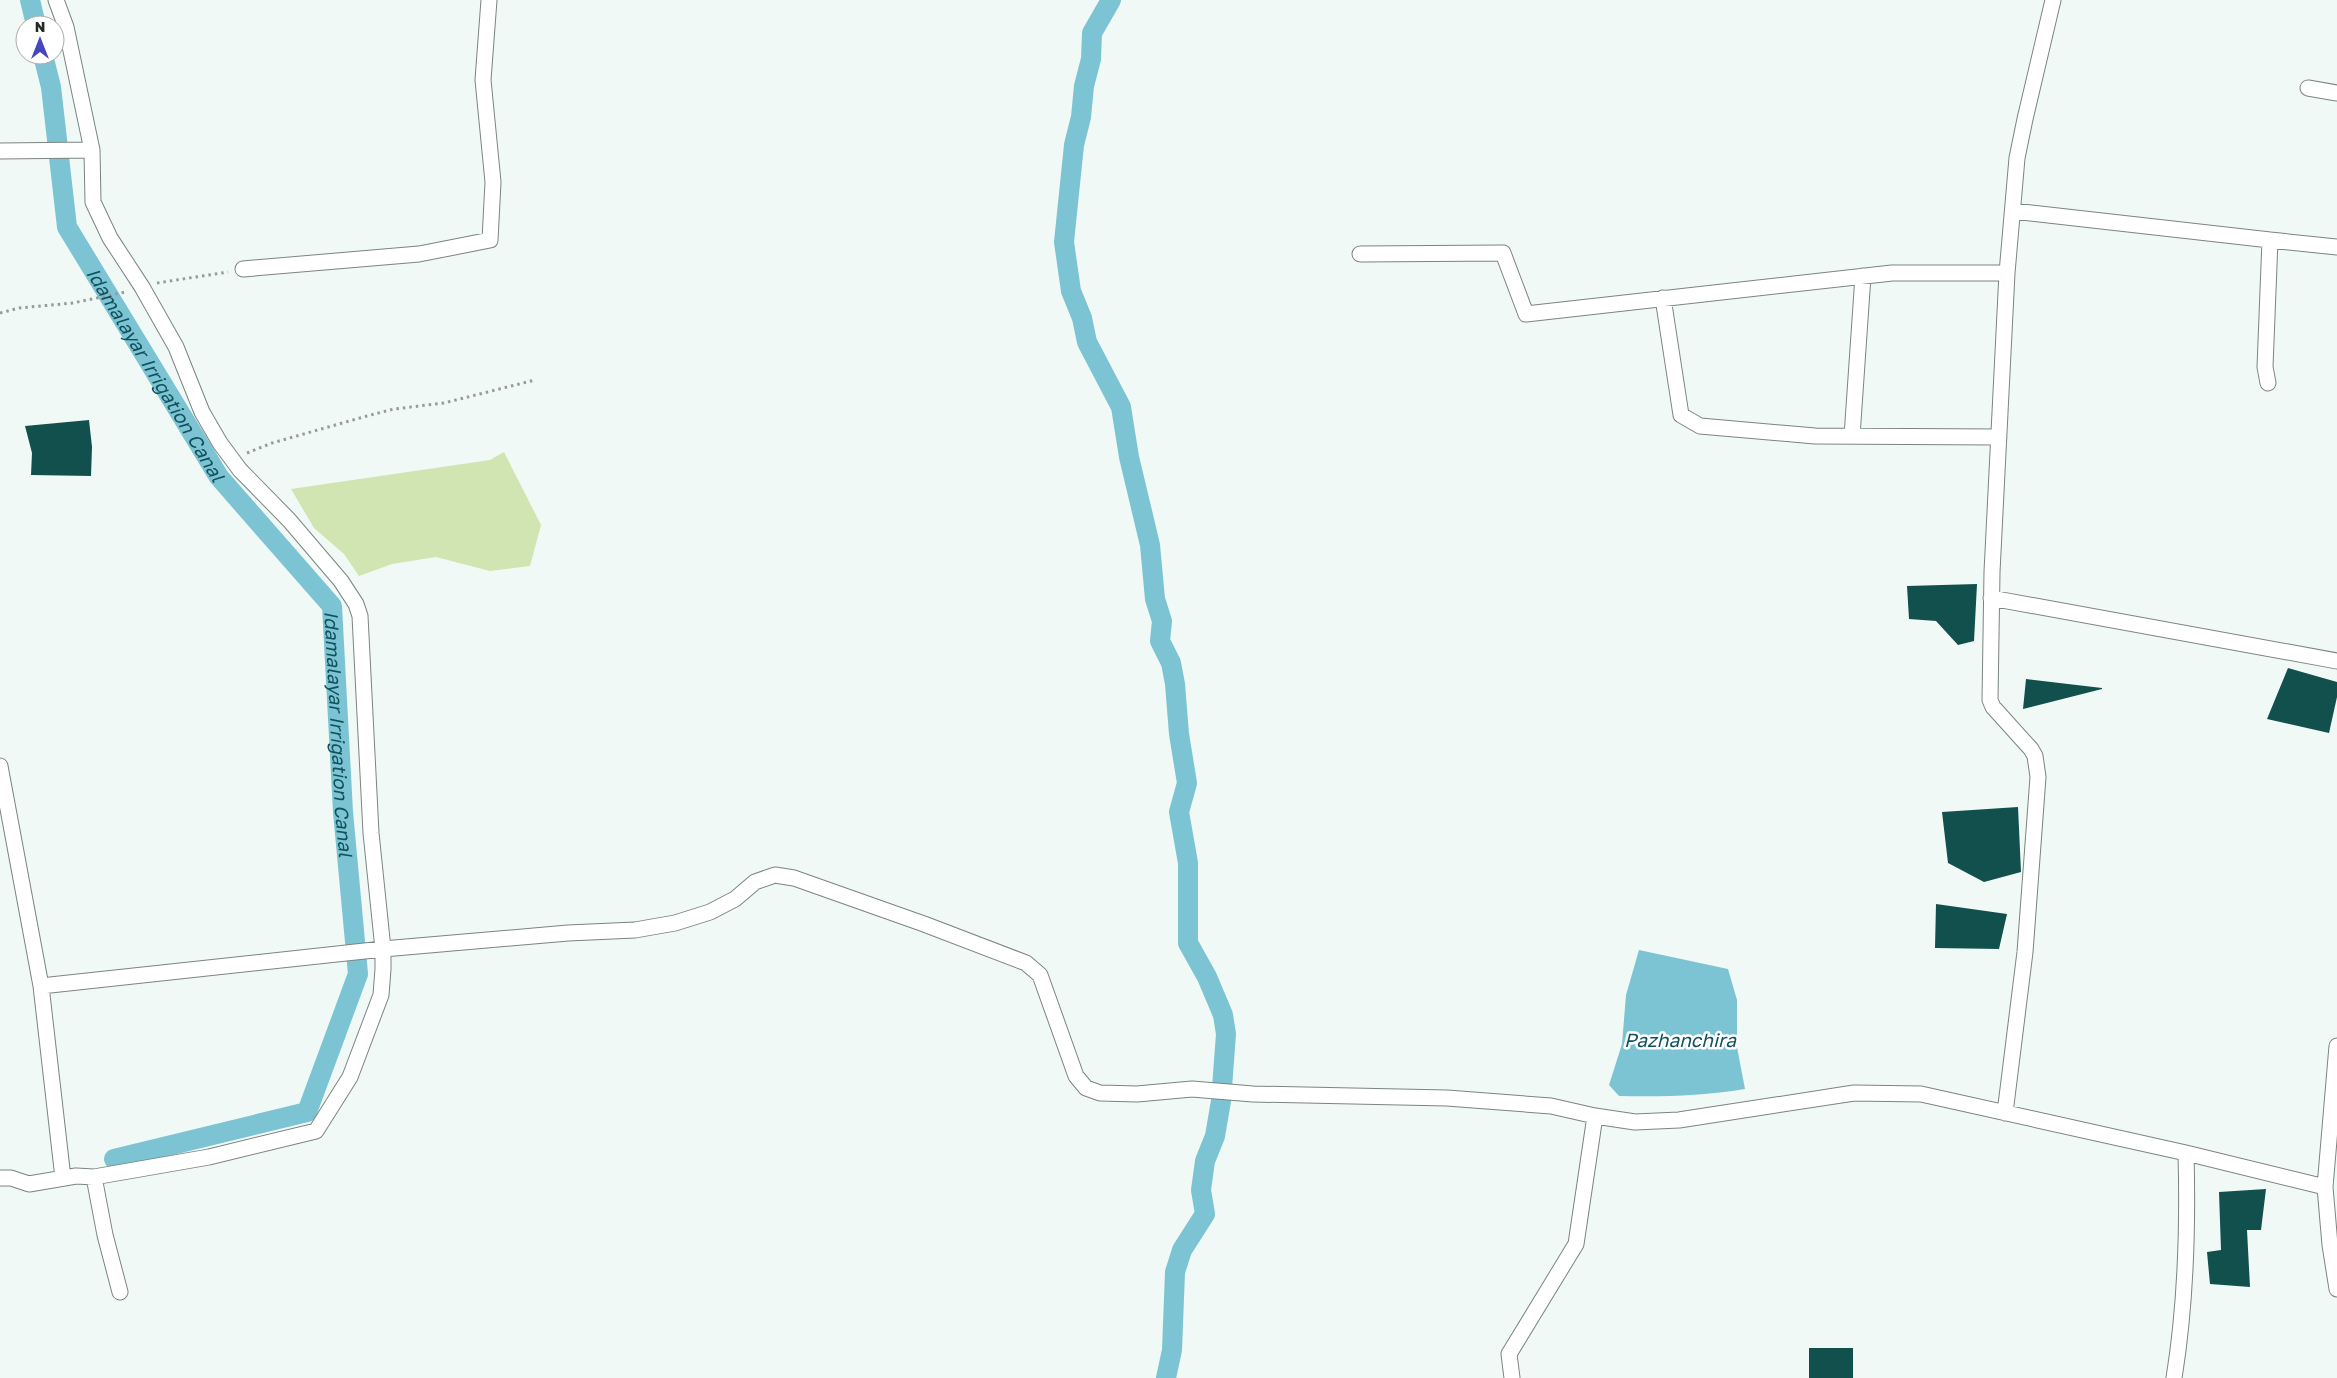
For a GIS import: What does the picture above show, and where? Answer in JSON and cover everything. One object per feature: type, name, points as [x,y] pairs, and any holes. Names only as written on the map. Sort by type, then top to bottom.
[{"type":"street","points":[[0,1178],[11,1178],[29,1184],[63,1178],[94,1177],[209,1157],[316,1131],[350,1077],[380,995],[383,948],[371,833],[360,616],[356,604],[341,581],[289,520],[240,470],[220,443],[202,412],[176,347],[136,289],[110,238],[93,202],[92,150],[66,26],[56,0]]},
{"type":"street","points":[[243,269],[419,254],[490,240],[493,182],[483,80],[490,0]]},
{"type":"street","points":[[2005,1113],[2025,944],[2038,777],[2035,756],[2031,749],[1993,707],[1990,700],[1991,598],[2007,273],[2017,158],[2024,119],[2053,0]]},
{"type":"street","points":[[2308,88],[2337,93]]},
{"type":"street","points":[[0,151],[92,150]]},
{"type":"street","points":[[2013,211],[2337,247]]},
{"type":"street","points":[[2268,383],[2265,367],[2270,240]]},
{"type":"street","points":[[1360,254],[1503,253],[1526,314],[1892,273],[2007,273]]},
{"type":"street","points":[[1852,436],[1863,276]]},
{"type":"street","points":[[1664,298],[1681,415],[1700,426],[1815,436],[1999,437]]},
{"type":"street","points":[[1991,598],[2337,661]]},
{"type":"street","points":[[0,766],[41,986],[63,1178]]},
{"type":"street","points":[[41,986],[383,948],[568,933],[635,930],[675,922],[710,912],[735,898],[755,882],[775,875],[794,878],[933,927],[1026,963],[1040,975],[1076,1076],[1086,1088],[1100,1093],[1137,1094],[1208,1090],[1446,1098],[1551,1106],[1595,1116],[1635,1122],[1679,1120],[1854,1093],[1921,1094],[2186,1153],[2325,1187]]},
{"type":"street","points":[[2337,1046],[2334,1122],[2325,1187],[2330,1245],[2337,1288]]},
{"type":"street","points":[[1512,1378],[1509,1354],[1576,1244],[1595,1116]]},
{"type":"street","points":[[2174,1378],[2178,1351],[2187,1211],[2186,1153]]},
{"type":"street","points":[[94,1177],[105,1235],[120,1292]]},
{"type":"path","points":[[0,312],[19,308],[73,303],[243,269]]},
{"type":"path","points":[[233,459],[272,443],[367,416],[394,409],[444,403],[535,380]]},
{"type":"green space","points":[[504,452],[541,525],[530,566],[490,571],[436,557],[392,564],[359,576],[344,554],[314,528],[291,489],[490,460]]},
{"type":"water","name":"Pazhanchira","points":[[1639,950],[1728,969],[1737,1000],[1737,1047],[1745,1089],[1682,1096],[1619,1096],[1609,1085],[1622,1044],[1626,995]]},
{"type":"building","points":[[89,420],[92,447],[91,476],[31,475],[32,453],[25,426]]},
{"type":"building","points":[[1977,584],[1974,641],[1958,645],[1936,621],[1909,619],[1907,586]]},
{"type":"building","points":[[2288,668],[2337,682],[2337,697],[2329,733],[2267,719]]},
{"type":"building","points":[[2026,679],[2102,688],[2102,689],[2023,709]]},
{"type":"building","points":[[2018,807],[2021,872],[1984,882],[1948,863],[1942,812]]},
{"type":"building","points":[[1936,904],[2007,914],[1999,949],[1935,948]]},
{"type":"building","points":[[2266,1189],[2261,1230],[2247,1230],[2250,1287],[2210,1284],[2207,1252],[2221,1250],[2219,1192]]},
{"type":"building","points":[[1809,1348],[1853,1348],[1853,1378],[1809,1378]]},
{"type":"waterway","name":"Idamalayar Irrigation Canal","points":[[30,0],[34,15]]},
{"type":"waterway","points":[[1111,0],[1092,33],[1091,59],[1084,86],[1081,117],[1074,145],[1064,242],[1071,291],[1082,318],[1087,342],[1121,407],[1129,457],[1150,545],[1155,599],[1162,621],[1160,641],[1171,663],[1175,684],[1179,734],[1187,783],[1179,812],[1188,863],[1188,943],[1207,977],[1223,1015],[1226,1034],[1221,1101],[1215,1136],[1205,1161],[1201,1190],[1205,1214],[1182,1250],[1175,1272],[1172,1350],[1166,1378]]},
{"type":"waterway","name":"Idamalayar Irrigation Canal","points":[[46,65],[51,87],[67,227],[219,477],[332,606],[343,812],[358,974],[307,1112],[114,1159]]}]
